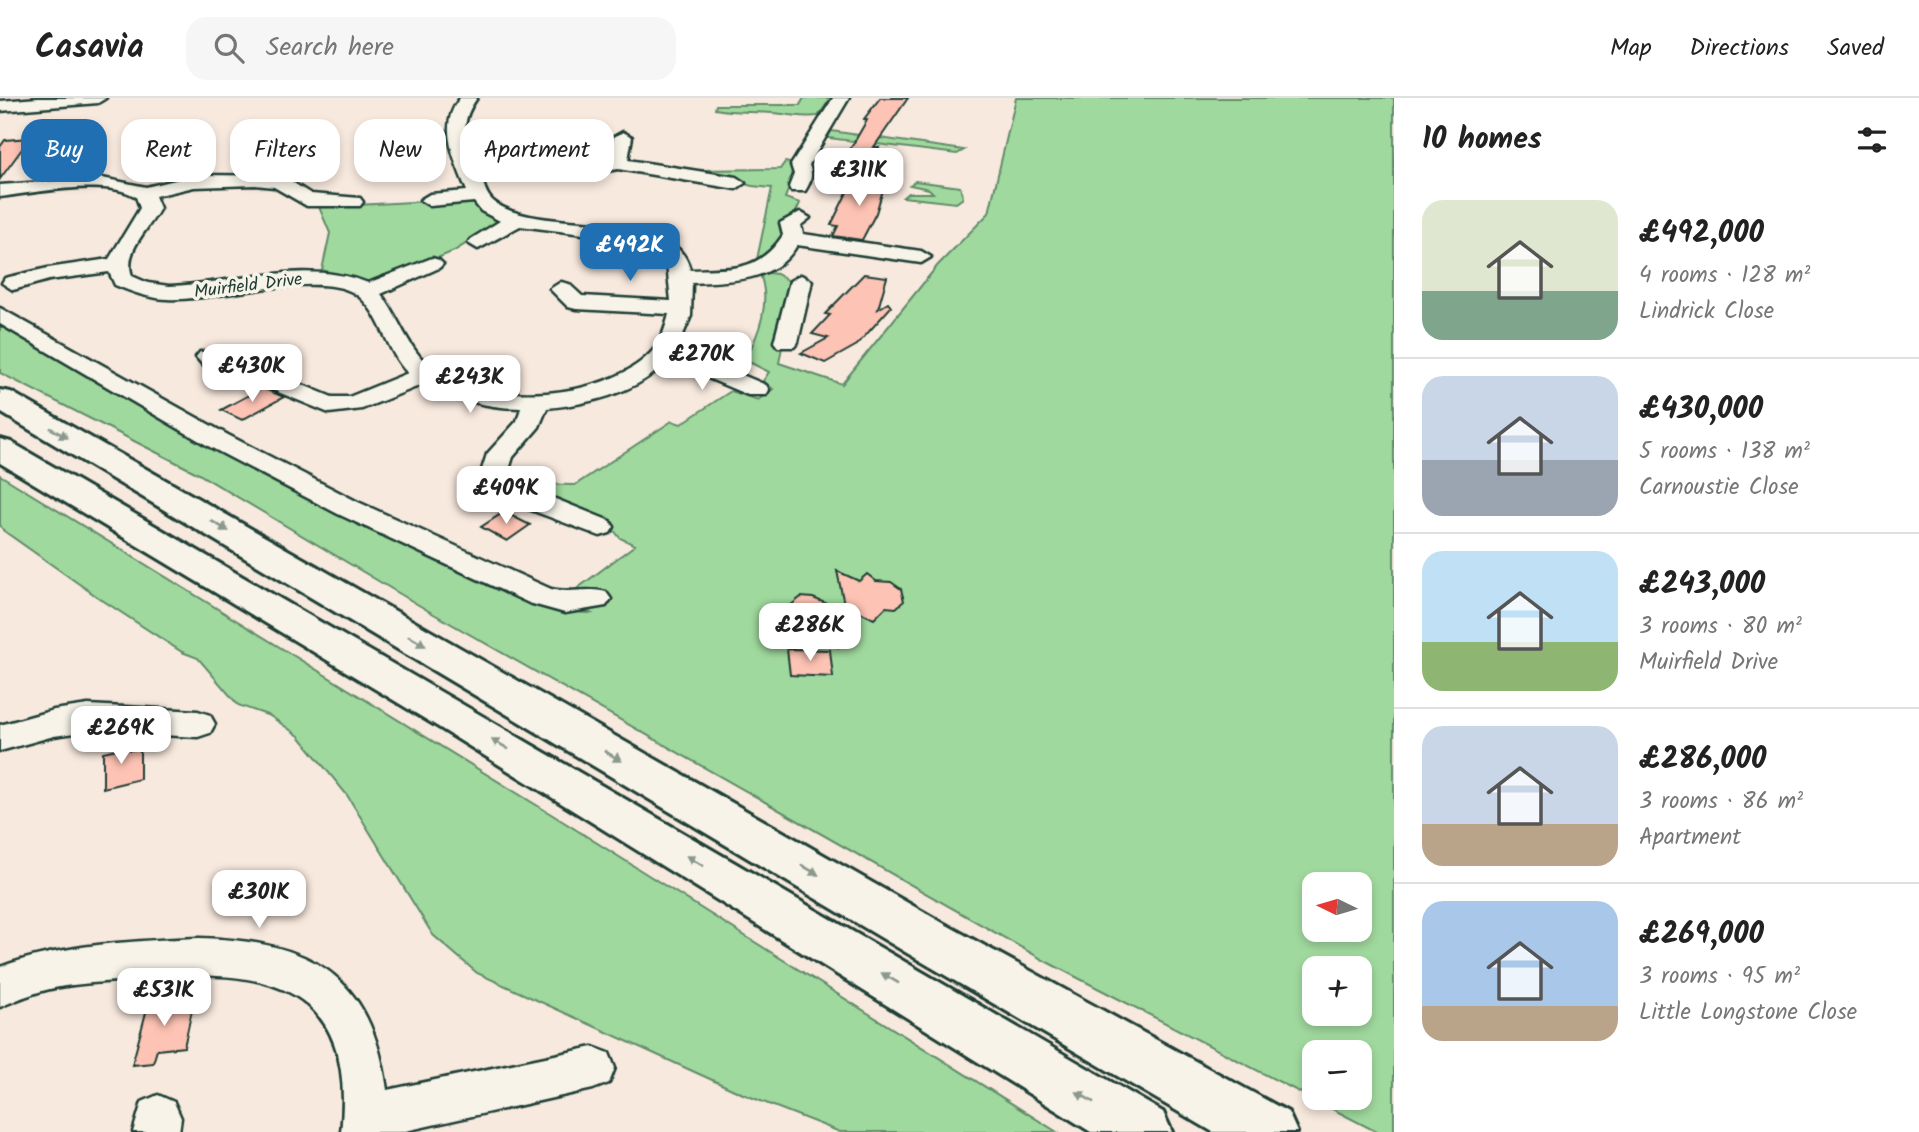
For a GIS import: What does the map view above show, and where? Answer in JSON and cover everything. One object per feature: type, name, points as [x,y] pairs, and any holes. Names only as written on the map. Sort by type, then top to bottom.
[{"type":"highway","points":[[0,400],[925,938],[1268,1132]]},
{"type":"highway","points":[[0,449],[502,745],[1143,1132]]},
{"type":"street","points":[[0,106],[98,98]]},
{"type":"street","points":[[460,144],[453,128],[457,113],[469,98]]},
{"type":"street","points":[[798,187],[803,174],[800,165],[841,98]]},
{"type":"street","points":[[618,164],[623,137]]},
{"type":"street","points":[[614,164],[736,183]]},
{"type":"street","points":[[143,193],[190,182]]},
{"type":"street","points":[[279,182],[307,200],[353,202]]},
{"type":"street","points":[[432,264],[369,291],[407,357],[424,375],[463,392],[537,400],[565,399],[608,389],[633,379],[661,357],[670,345],[681,309],[682,276],[672,255],[644,239],[605,229],[514,220],[497,214],[479,196],[475,182]]},
{"type":"street","points":[[0,191],[93,184],[133,188],[143,193],[150,208],[120,253],[118,264],[48,274],[13,283]]},
{"type":"street","points":[[430,200],[479,196]]},
{"type":"street","points":[[478,243],[514,220]]},
{"type":"street","points":[[682,276],[735,272],[767,265],[780,257],[794,226],[920,257]]},
{"type":"street","name":"Muirfield Drive","points":[[118,264],[123,280],[129,285],[162,292],[188,292],[316,277],[351,283],[369,291]]},
{"type":"street","points":[[767,265],[807,284],[786,342]]},
{"type":"street","points":[[569,295],[681,309]]},
{"type":"street","points":[[0,315],[219,441],[359,514],[540,596],[565,603],[595,599]]},
{"type":"street","points":[[208,357],[217,366],[267,375],[317,402],[346,405],[424,375]]},
{"type":"street","points":[[661,357],[747,382]]},
{"type":"street","points":[[537,400],[530,422],[497,460],[491,485],[508,488],[517,495],[583,518],[600,527]]},
{"type":"street","points":[[332,432],[346,405]]},
{"type":"street","points":[[0,738],[54,723],[88,718],[198,724]]},
{"type":"street","points":[[0,988],[48,971],[200,956],[239,959],[287,968],[306,975],[343,1010],[356,1038],[365,1125],[593,1068]]},
{"type":"green space","points":[[804,98],[831,98],[818,116],[715,109],[716,105],[800,105]]},
{"type":"green space","points":[[1016,98],[1394,98],[1394,1132],[1377,1132],[1334,1110],[1372,1110],[1372,1040],[1302,1040],[1302,1093],[1047,962],[432,613],[197,473],[0,373],[0,326],[566,612],[591,613],[566,597],[635,545],[620,538],[605,519],[526,494],[526,484],[575,485],[672,421],[681,424],[731,391],[758,400],[773,389],[763,381],[769,372],[745,360],[759,328],[764,306],[763,283],[759,272],[777,274],[794,284],[779,363],[842,384],[938,265],[989,213]]},
{"type":"green space","points":[[831,131],[964,150],[957,154],[828,138]]},
{"type":"green space","points":[[785,162],[798,165],[785,198],[800,203],[793,219],[784,221],[782,244],[756,264],[772,188],[752,186],[695,170],[780,169]]},
{"type":"green space","points":[[915,181],[960,187],[963,198],[956,203],[903,197],[908,193],[933,193],[929,189],[910,185]]},
{"type":"green space","points":[[469,199],[485,214],[501,222],[454,251],[376,284],[322,270],[330,233],[319,207]]},
{"type":"green space","points":[[0,475],[551,814],[1057,1132],[840,1132],[743,1094],[477,973],[433,935],[347,795],[299,736],[270,716],[238,705],[198,658],[182,652],[99,598],[4,531],[0,525]]},
{"type":"building","points":[[880,98],[908,98],[874,147],[879,147],[867,168],[859,167],[856,171],[841,165],[867,120],[864,119]]},
{"type":"building","points":[[21,139],[21,150],[0,179],[0,147],[5,140]]},
{"type":"building","points":[[855,176],[886,180],[876,213],[862,240],[833,236],[838,226],[831,225]]},
{"type":"building","points":[[864,274],[887,277],[878,309],[888,303],[891,307],[857,345],[825,363],[801,353],[828,338],[812,334],[830,315],[825,314]]},
{"type":"building","points":[[262,388],[284,397],[242,420],[221,410]]},
{"type":"building","points":[[504,512],[530,525],[507,541],[481,527]]},
{"type":"building","points":[[837,571],[859,581],[867,574],[876,581],[891,582],[901,589],[904,601],[896,608],[886,607],[874,619],[844,604]]},
{"type":"building","points":[[801,597],[813,598],[852,614],[855,637],[838,647],[780,614]]},
{"type":"building","points":[[787,649],[830,650],[833,677],[790,675]]},
{"type":"building","points":[[130,746],[130,750],[140,748],[140,779],[103,788],[103,752]]},
{"type":"building","points":[[195,996],[184,1047],[157,1050],[153,1063],[132,1065],[149,1001]]}]
